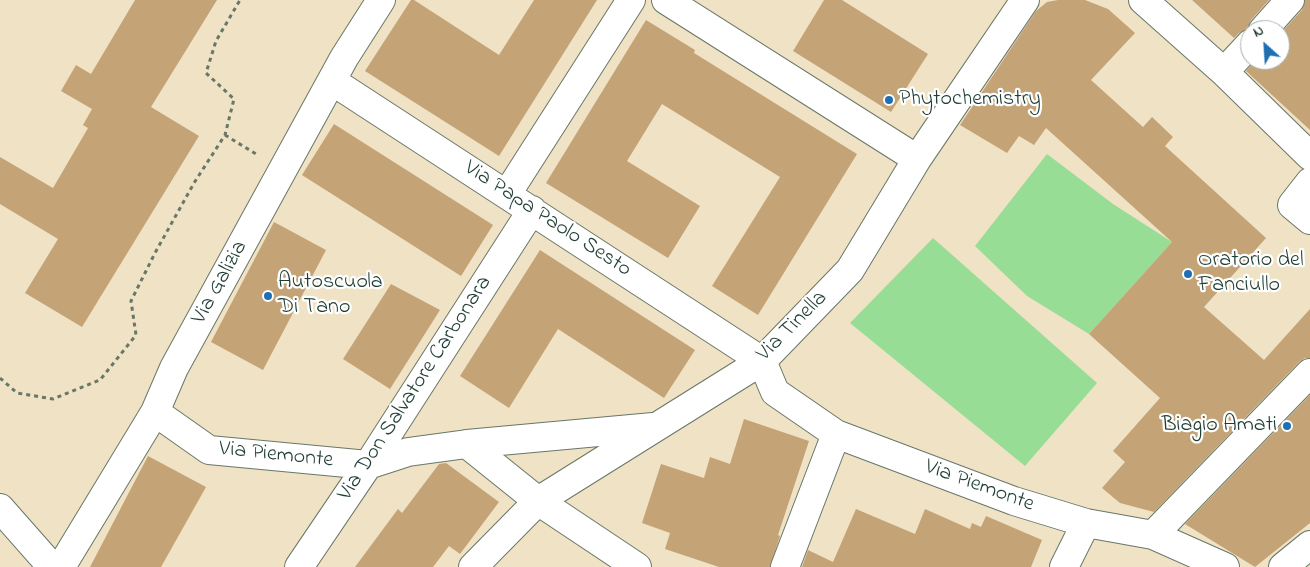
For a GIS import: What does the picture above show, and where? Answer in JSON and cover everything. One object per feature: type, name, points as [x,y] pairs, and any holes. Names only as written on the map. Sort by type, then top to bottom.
[{"type":"street","name":"Via Galizia","points":[[61,567],[155,412],[174,368],[332,81],[381,0]]},
{"type":"street","points":[[507,194],[631,0]]},
{"type":"street","points":[[666,0],[917,159]]},
{"type":"street","name":"Via Tinella","points":[[473,567],[538,502],[762,360],[850,270],[917,159],[1025,0]]},
{"type":"street","points":[[1142,0],[1224,72],[1310,156]]},
{"type":"street","points":[[1271,20],[1290,0]]},
{"type":"street","points":[[1224,72],[1240,55]]},
{"type":"street","name":"Via Papa Paolo Sesto","points":[[332,81],[762,360]]},
{"type":"street","points":[[1310,182],[1292,205],[1310,220]]},
{"type":"street","name":"Via Don Salvatore Carbonara","points":[[310,563],[368,465],[532,210]]},
{"type":"street","name":"Via Piemonte","points":[[762,360],[775,392],[836,434],[1014,501],[1086,523],[1154,535],[1225,567]]},
{"type":"street","points":[[1154,535],[1310,373]]},
{"type":"street","name":"Via Piemonte","points":[[155,412],[208,450],[368,465],[408,452],[466,444],[659,426]]},
{"type":"street","points":[[785,567],[836,434]]},
{"type":"street","points":[[466,444],[538,502],[624,564]]},
{"type":"street","points":[[0,508],[52,567]]},
{"type":"street","points":[[1064,567],[1086,523]]},
{"type":"street","points":[[1283,567],[1310,546]]},
{"type":"path","points":[[0,378],[17,394],[53,399],[100,380],[136,335],[131,301],[186,198],[225,136],[234,99],[206,73],[216,41],[240,0]]},
{"type":"green space","points":[[1047,154],[1113,204],[1172,242],[1089,334],[1027,296],[975,246]]},
{"type":"green space","points":[[933,238],[1097,383],[1025,466],[850,323]]},
{"type":"building","points":[[135,0],[217,0],[151,107],[199,136],[82,327],[25,293],[58,239],[0,204],[0,157],[53,188],[88,128],[83,125],[92,109],[61,91],[76,65],[91,74]]},
{"type":"building","points":[[411,0],[414,0],[499,55],[534,0],[597,0],[499,156],[365,71]]},
{"type":"building","points":[[824,0],[842,0],[928,54],[891,112],[793,51]]},
{"type":"building","name":"Oratorio del Fanciullo","points":[[1085,0],[1108,9],[1135,33],[1091,80],[1143,127],[1152,117],[1173,137],[1165,146],[1266,238],[1204,307],[1264,360],[1310,309],[1310,358],[1305,358],[1299,362],[1154,512],[1120,503],[1102,488],[1125,462],[1113,451],[1160,398],[1089,334],[1172,242],[1046,128],[1034,145],[1019,136],[1007,153],[960,125],[1036,11],[1047,2]]},
{"type":"building","points":[[1192,0],[1269,0],[1251,20],[1240,20],[1240,33],[1234,38]]},
{"type":"building","points":[[1305,0],[1310,0],[1310,130],[1246,71],[1290,70],[1290,23],[1302,10]]},
{"type":"building","points":[[646,20],[695,50],[694,53],[857,154],[758,315],[712,286],[780,177],[662,104],[627,161],[700,206],[668,258],[546,183]]},
{"type":"building","points":[[334,124],[493,225],[461,276],[302,175]]},
{"type":"building","name":"Autoscuola Di Tano","points":[[274,222],[326,250],[263,370],[211,342]]},
{"type":"building","points":[[540,250],[695,350],[664,398],[558,329],[509,408],[460,376]]},
{"type":"building","points":[[391,284],[440,310],[390,389],[343,359]]},
{"type":"building","points":[[1310,395],[1310,523],[1255,567],[1185,524]]},
{"type":"building","points":[[744,419],[809,441],[778,535],[780,536],[770,567],[719,567],[665,549],[670,533],[642,523],[661,464],[704,478],[710,457],[730,464]]},
{"type":"building","points":[[148,456],[206,487],[161,567],[90,567]]},
{"type":"building","points":[[446,463],[499,502],[460,554],[449,546],[433,567],[355,567],[398,509],[402,513],[439,464]]},
{"type":"building","points":[[856,509],[915,534],[925,509],[970,529],[972,523],[981,527],[986,516],[1042,540],[1031,567],[802,567],[808,550],[833,562]]},
{"type":"place","name":"Phytochemistry","points":[[889,100]]},
{"type":"place","name":"Oratorio del Fanciullo","points":[[1188,274]]},
{"type":"place","name":"Autoscuola Di Tano","points":[[268,296]]},
{"type":"place","name":"Biagio Amati","points":[[1287,426]]}]
